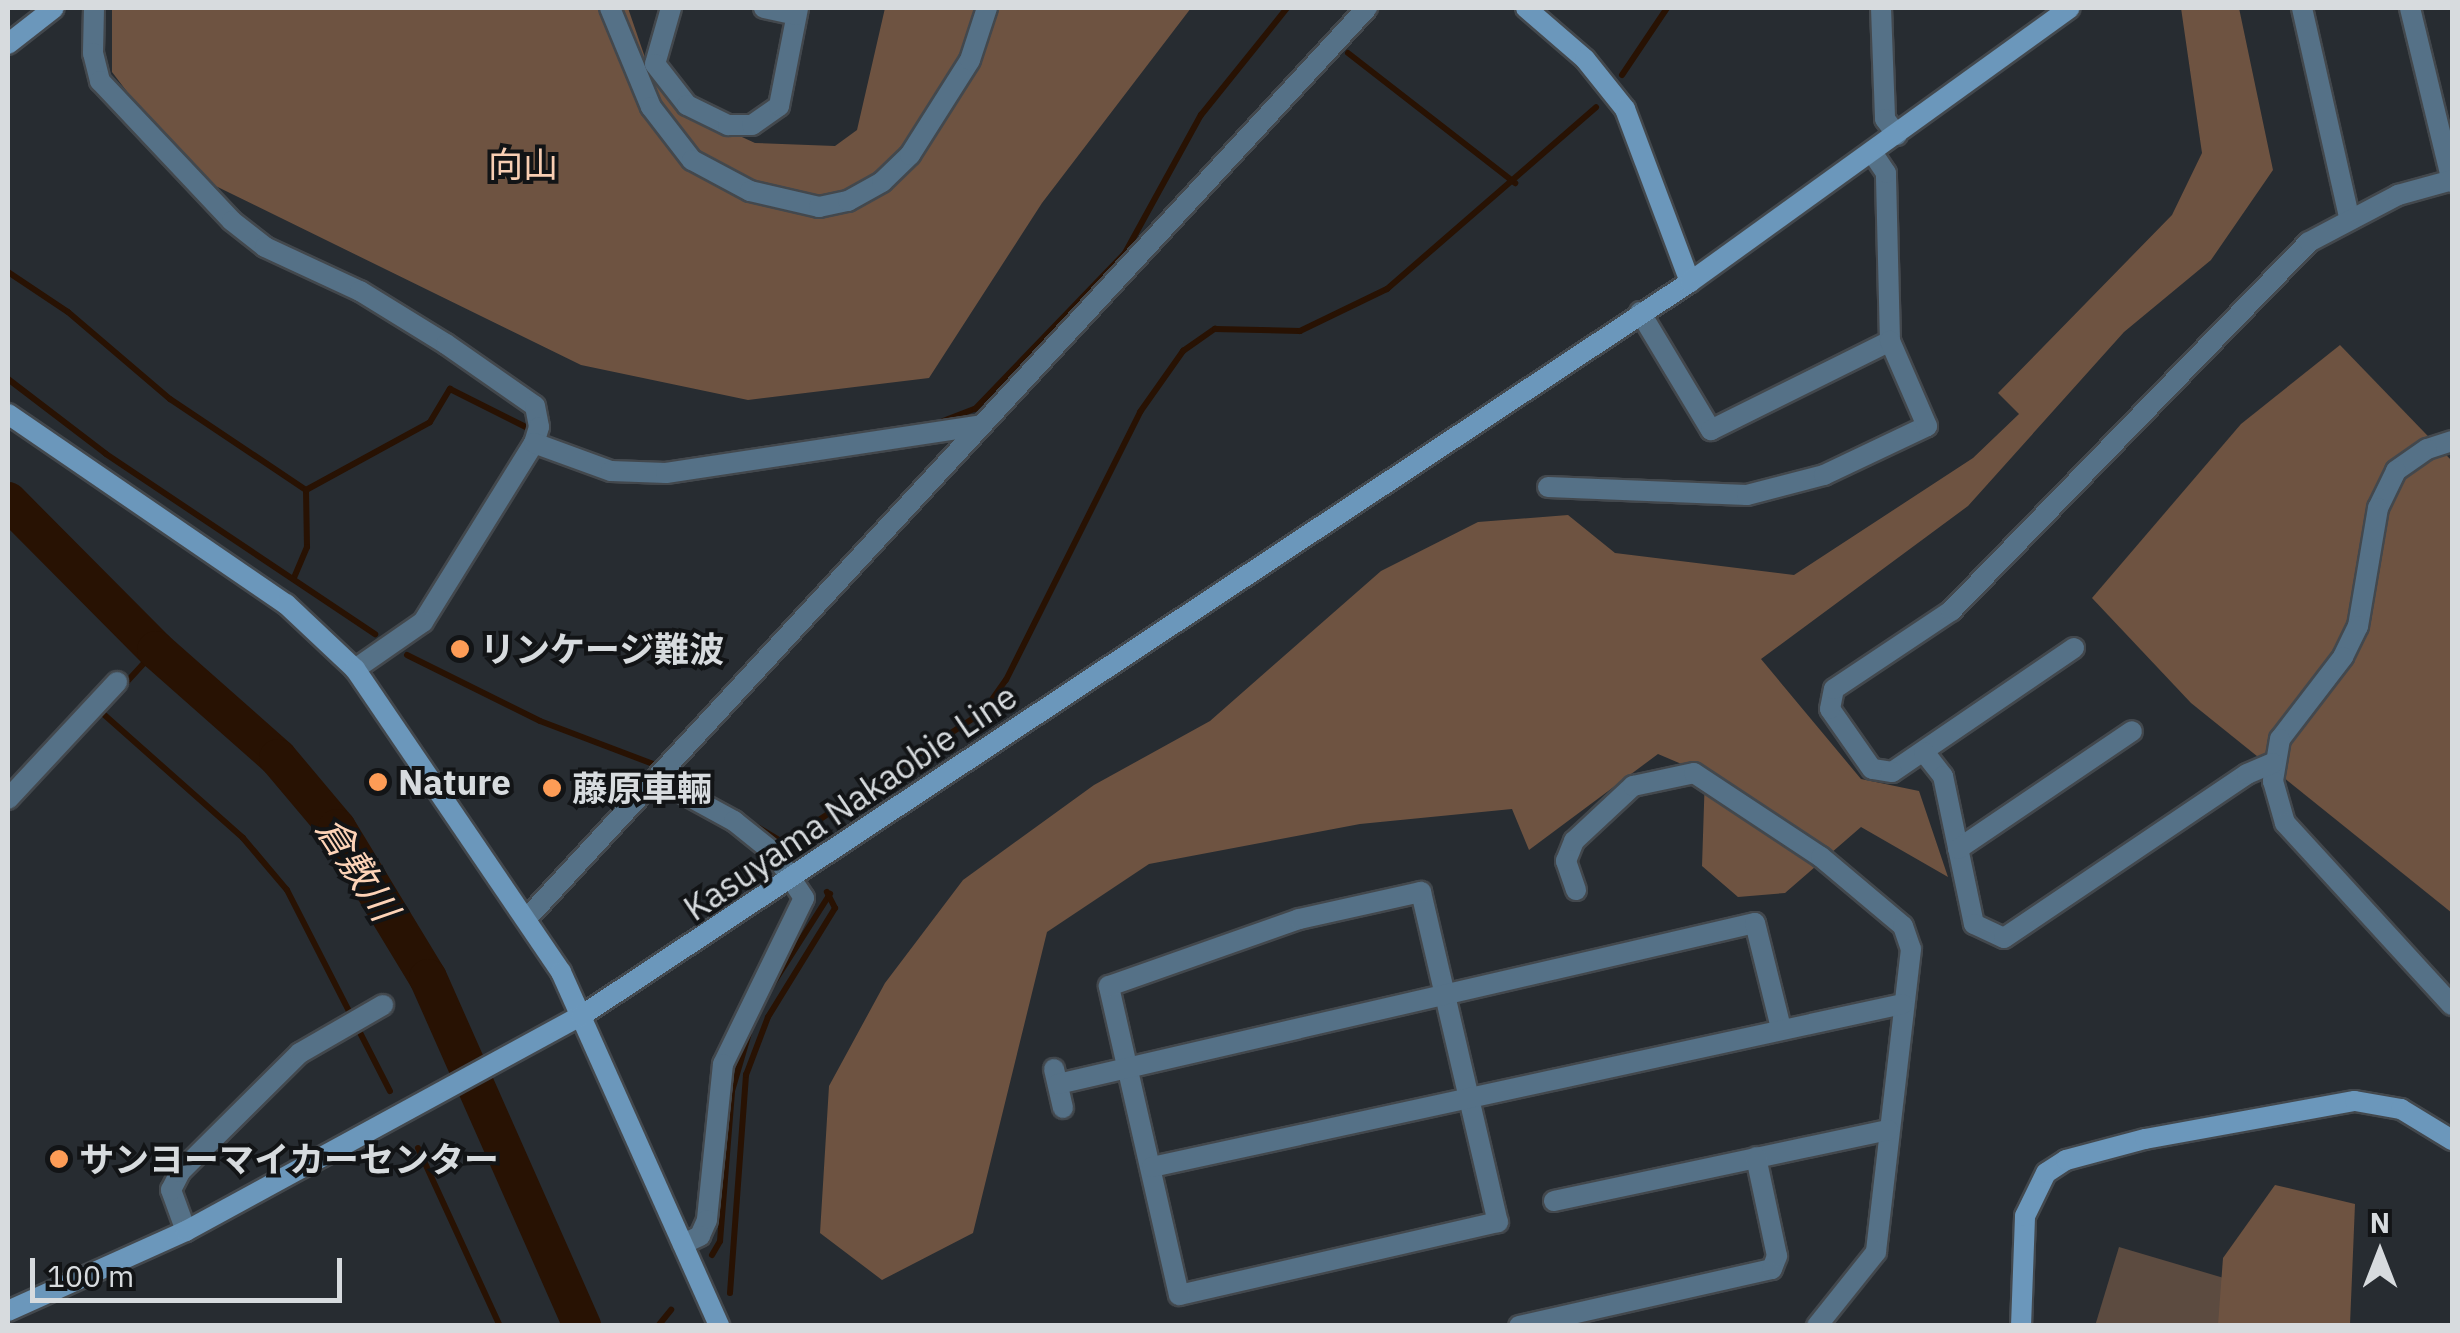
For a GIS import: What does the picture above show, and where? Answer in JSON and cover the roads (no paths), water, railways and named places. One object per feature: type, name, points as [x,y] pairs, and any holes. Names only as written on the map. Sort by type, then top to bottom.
[{"type":"main road","points":[[8,44],[54,8]]},
{"type":"main road","points":[[1526,8],[1585,59],[1625,109],[1690,282]]},
{"type":"main road","name":"Kasuyama Nakaobie Line","points":[[10,1303],[186,1231],[436,1101],[582,1016],[1690,282],[1873,154],[2070,8]]},
{"type":"main road","points":[[8,414],[286,604],[355,669],[530,916],[582,1016],[719,1326]]},
{"type":"main road","points":[[2021,1326],[2025,1216],[2046,1173],[2066,1160],[2146,1139],[2355,1102],[2401,1109],[2452,1140]]},
{"type":"street","points":[[94,8],[93,52],[100,80],[186,177],[264,247],[360,291],[535,406],[540,426],[534,443],[423,622],[355,669]]},
{"type":"street","points":[[610,8],[652,106],[692,160],[750,190],[819,208],[848,201],[882,182],[910,155],[970,60],[986,8]]},
{"type":"street","points":[[671,8],[654,64],[687,105],[728,125],[767,119],[779,106],[797,11],[764,8]]},
{"type":"street","points":[[530,916],[1367,8]]},
{"type":"street","points":[[1880,8],[1885,119],[1897,135]]},
{"type":"street","points":[[2302,8],[2349,217]]},
{"type":"street","points":[[2074,648],[1892,772],[1872,769],[1830,709],[1834,689],[1951,611],[2309,242],[2349,217],[2452,181],[2410,8]]},
{"type":"street","points":[[1548,487],[1747,495],[1824,475],[1927,426],[1890,341],[1886,173],[1873,154]]},
{"type":"street","points":[[1640,312],[1711,430],[1890,341]]},
{"type":"street","points":[[534,443],[584,465],[666,473],[978,426]]},
{"type":"street","points":[[2452,442],[2427,449],[2396,471],[2378,508],[2358,626],[2343,657],[2280,739],[2274,763],[2286,823],[2452,1005]]},
{"type":"street","points":[[8,799],[117,682]]},
{"type":"street","points":[[1958,850],[2132,731]]},
{"type":"street","points":[[1924,752],[1943,776],[1974,924],[2004,938],[2247,774],[2274,763]]},
{"type":"street","points":[[663,773],[734,821],[794,879],[804,898],[802,914],[734,1034],[723,1064],[707,1220],[700,1236],[683,1244]]},
{"type":"street","points":[[1576,890],[1566,861],[1574,841],[1633,786],[1694,773],[1821,857],[1903,926],[1911,948],[1876,1252],[1816,1326]]},
{"type":"street","points":[[1420,892],[1498,1222],[1179,1295],[1128,1067],[1109,986],[1299,919],[1420,892]]},
{"type":"street","points":[[1063,1108],[1056,1076],[1128,1067],[1755,923],[1781,1028]]},
{"type":"street","points":[[1152,1168],[1903,1004]]},
{"type":"street","points":[[186,1231],[171,1190],[180,1172],[288,1064],[374,1010]]},
{"type":"street","points":[[1554,1201],[1889,1130]]},
{"type":"street","points":[[1519,1326],[1772,1269],[1776,1256],[1756,1158]]},
{"type":"waterway","points":[[943,421],[975,409],[1125,253],[1201,115],[1287,8]]},
{"type":"waterway","points":[[1622,75],[1667,8]]},
{"type":"waterway","points":[[1348,53],[1515,183]]},
{"type":"waterway","points":[[789,846],[784,843],[984,711],[1006,680],[1140,412],[1183,351],[1215,329],[1300,331],[1387,289],[1596,107]]},
{"type":"waterway","points":[[8,272],[68,312],[170,399],[306,490],[307,547],[294,578]]},
{"type":"waterway","points":[[8,379],[106,454],[375,634]]},
{"type":"waterway","points":[[306,490],[430,422],[450,389],[528,428]]},
{"type":"waterway","name":"倉敷川","points":[[8,501],[156,650],[278,758],[337,828],[428,978],[582,1326]]},
{"type":"waterway","points":[[123,686],[156,650]]},
{"type":"waterway","points":[[407,655],[540,721],[656,765],[784,843]]},
{"type":"waterway","points":[[100,711],[243,838],[287,890],[390,1091]]},
{"type":"waterway","points":[[730,1293],[746,1075],[768,1017],[835,908],[827,892]]},
{"type":"waterway","points":[[769,990],[830,894]]},
{"type":"waterway","points":[[712,1255],[720,1241],[732,1091],[749,1033]]},
{"type":"waterway","points":[[418,1148],[500,1326]]},
{"type":"waterway","points":[[658,1326],[671,1310]]},
{"type":"place","name":"リンケージ難波","points":[[460,649]]},
{"type":"place","name":"Nature","points":[[378,782]]},
{"type":"place","name":"藤原車輛","points":[[552,788]]},
{"type":"place","name":"サンヨーマイカーセンター","points":[[59,1159]]},
{"type":"park label","name":"向山","points":[[523,164]]}]
